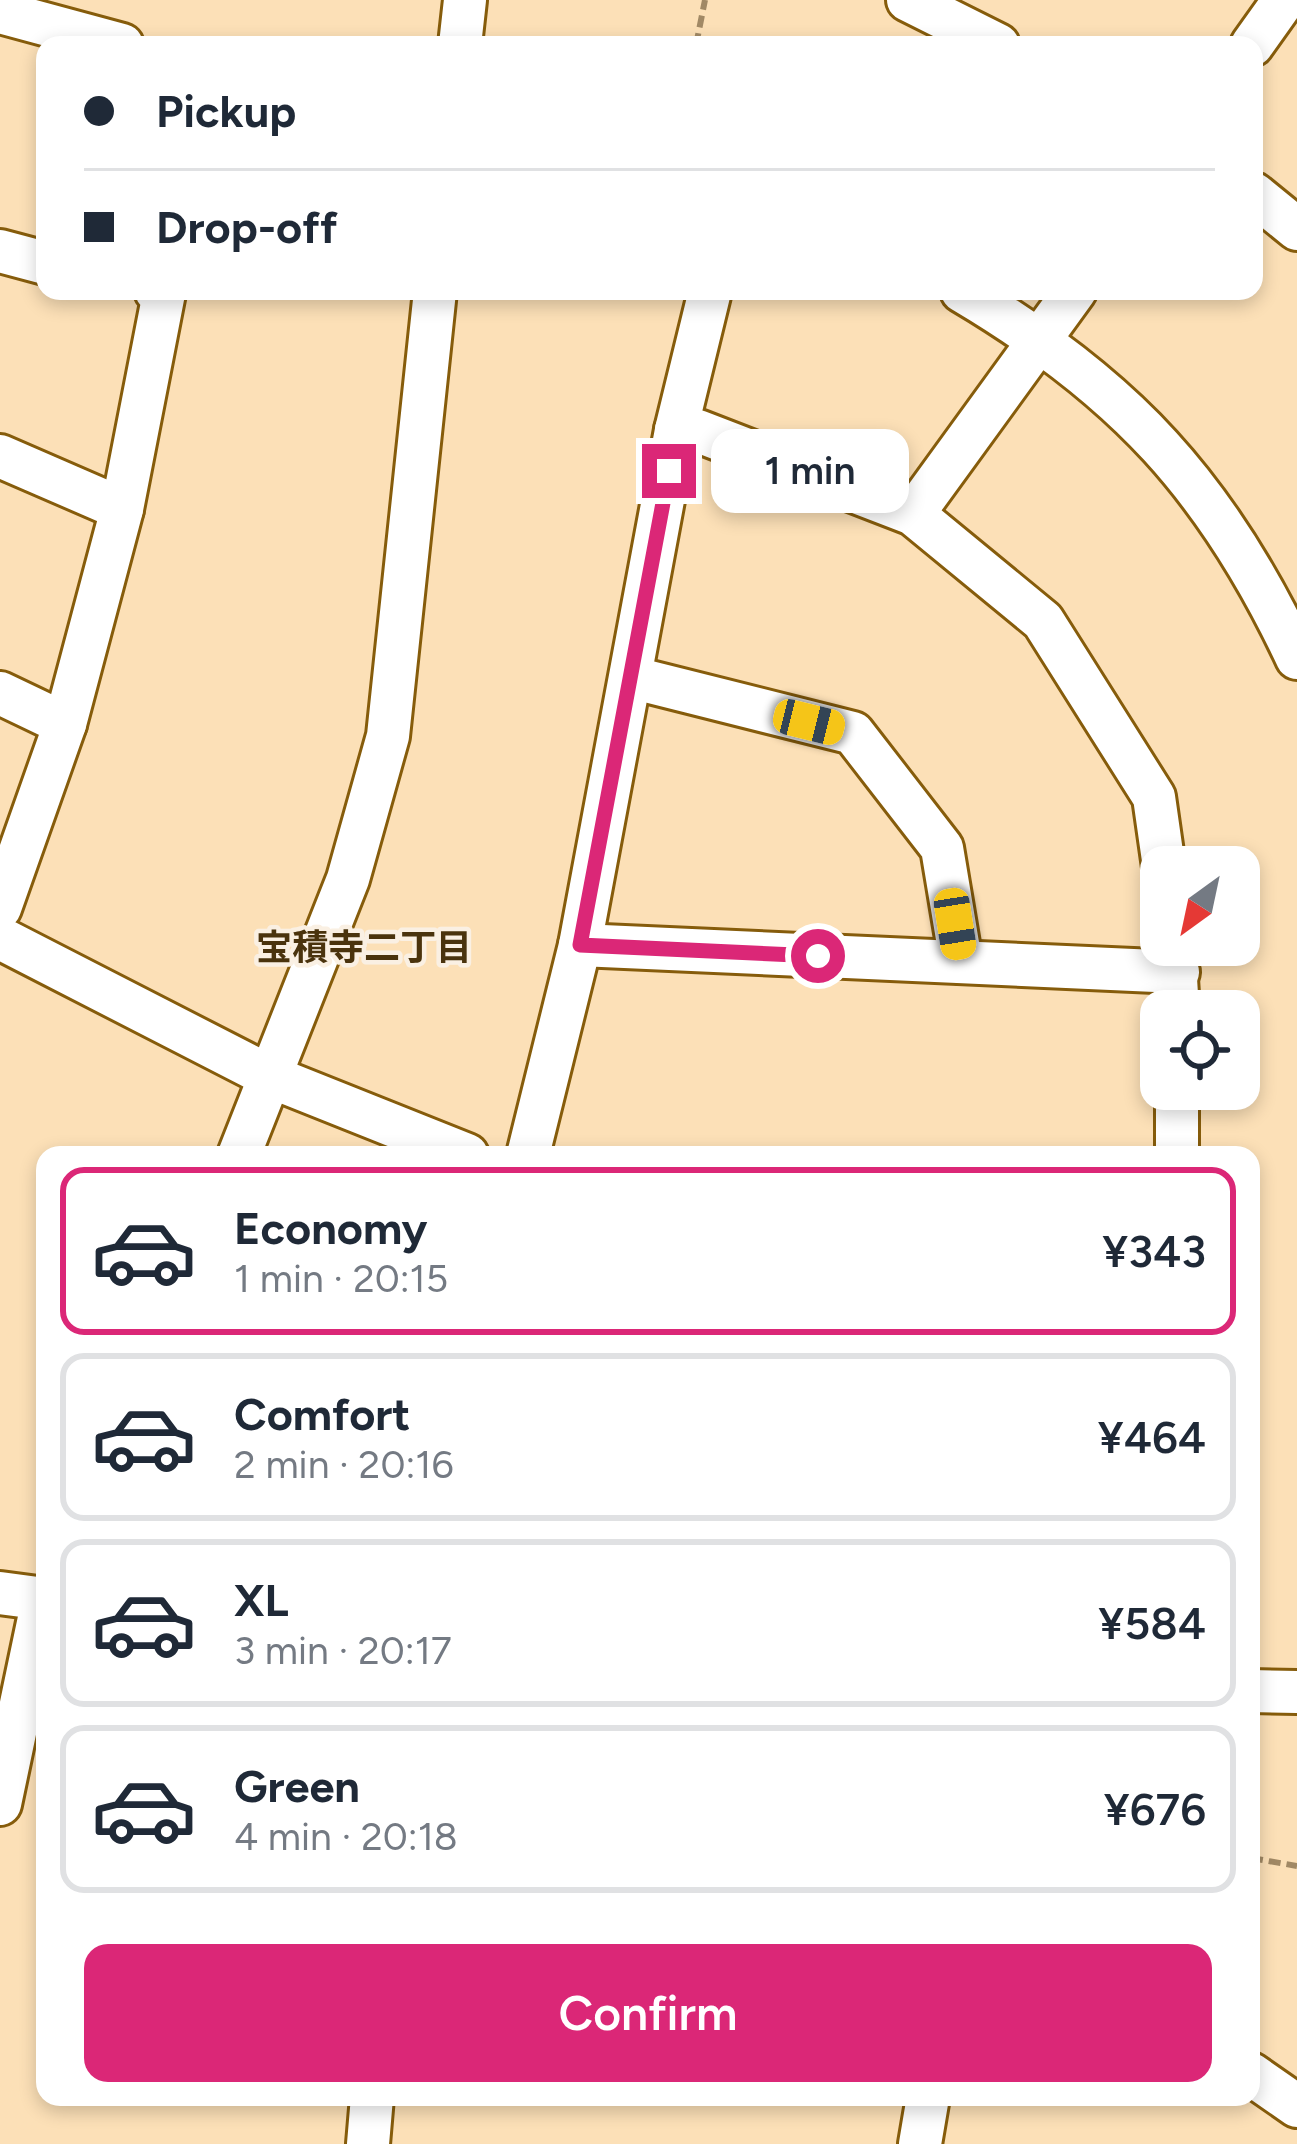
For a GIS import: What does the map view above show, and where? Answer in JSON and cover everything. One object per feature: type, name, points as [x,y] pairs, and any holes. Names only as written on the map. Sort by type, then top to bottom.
[{"type":"street","points":[[461,36],[466,0]]},
{"type":"street","points":[[908,0],[980,36]]},
{"type":"street","points":[[1258,36],[1284,0]]},
{"type":"street","points":[[0,12],[56,13],[103,36]]},
{"type":"street","points":[[1263,201],[1297,229]]},
{"type":"street","points":[[0,251],[36,261]]},
{"type":"street","points":[[0,908],[65,724],[122,509],[161,300]]},
{"type":"street","points":[[242,1146],[348,879],[388,736],[434,300]]},
{"type":"street","points":[[530,1146],[580,945],[634,678],[676,430],[708,300]]},
{"type":"street","points":[[976,300],[1039,341],[1134,414],[1175,459],[1250,565],[1297,658]]},
{"type":"street","points":[[913,514],[1069,300]]},
{"type":"street","points":[[676,430],[698,431],[913,514],[1043,621],[1154,797],[1161,846]]},
{"type":"street","points":[[0,457],[122,509]]},
{"type":"street","points":[[634,678],[853,733],[942,848],[961,962]]},
{"type":"street","points":[[0,693],[65,724]]},
{"type":"street","points":[[0,938],[269,1076],[444,1146]]},
{"type":"street","points":[[580,945],[1176,976]]},
{"type":"street","points":[[1177,1110],[1177,1146]]},
{"type":"street","points":[[0,1593],[36,1598]]},
{"type":"street","points":[[0,1804],[36,1636]]},
{"type":"street","points":[[1260,1691],[1297,1692]]},
{"type":"street","points":[[1260,2080],[1297,2106]]},
{"type":"street","points":[[368,2144],[371,2106]]},
{"type":"street","points":[[920,2144],[926,2106]]},
{"type":"path","points":[[698,36],[706,0]]},
{"type":"path","points":[[1260,1860],[1297,1866]]},
{"type":"district","name":"宝積寺二丁目","points":[[364,947]]},
{"type":"route","points":[[669,471],[634,678],[580,945],[818,956]]}]
